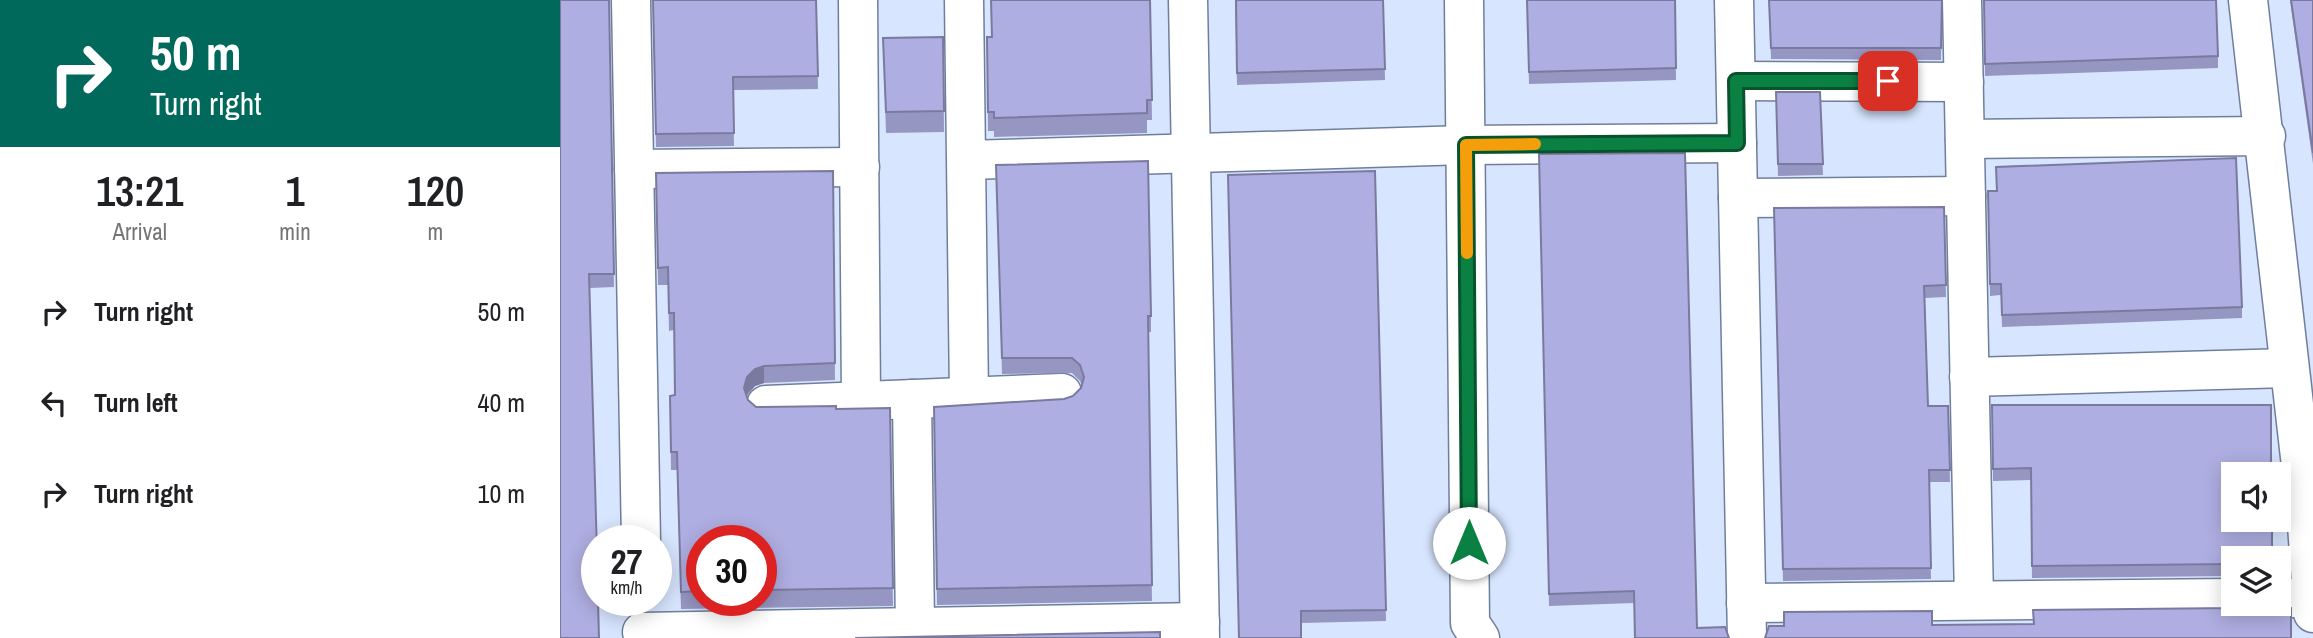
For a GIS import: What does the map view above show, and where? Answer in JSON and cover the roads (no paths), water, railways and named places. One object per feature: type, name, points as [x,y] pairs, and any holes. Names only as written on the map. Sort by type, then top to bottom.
[{"type":"street","points":[[631,0],[641,525]]},
{"type":"street","points":[[859,0],[861,402]]},
{"type":"street","points":[[964,0],[969,397]]},
{"type":"street","points":[[642,623],[1200,630],[1188,0]]},
{"type":"street","points":[[1464,0],[1470,633]]},
{"type":"street","points":[[1734,0],[1746,621],[1974,600],[2221,598]]},
{"type":"street","points":[[1962,0],[1974,600]]},
{"type":"street","points":[[2248,0],[2266,136],[2306,510],[2301,603]]},
{"type":"street","points":[[1736,81],[1964,82]]},
{"type":"street","points":[[1965,139],[2266,136]]},
{"type":"street","points":[[968,160],[1192,151],[1737,143]]},
{"type":"street","points":[[634,169],[860,167]]},
{"type":"street","points":[[1738,198],[1966,196]]},
{"type":"street","points":[[1969,377],[2289,368]]},
{"type":"street","points":[[766,405],[1062,393]]},
{"type":"street","points":[[912,399],[915,627]]}]
